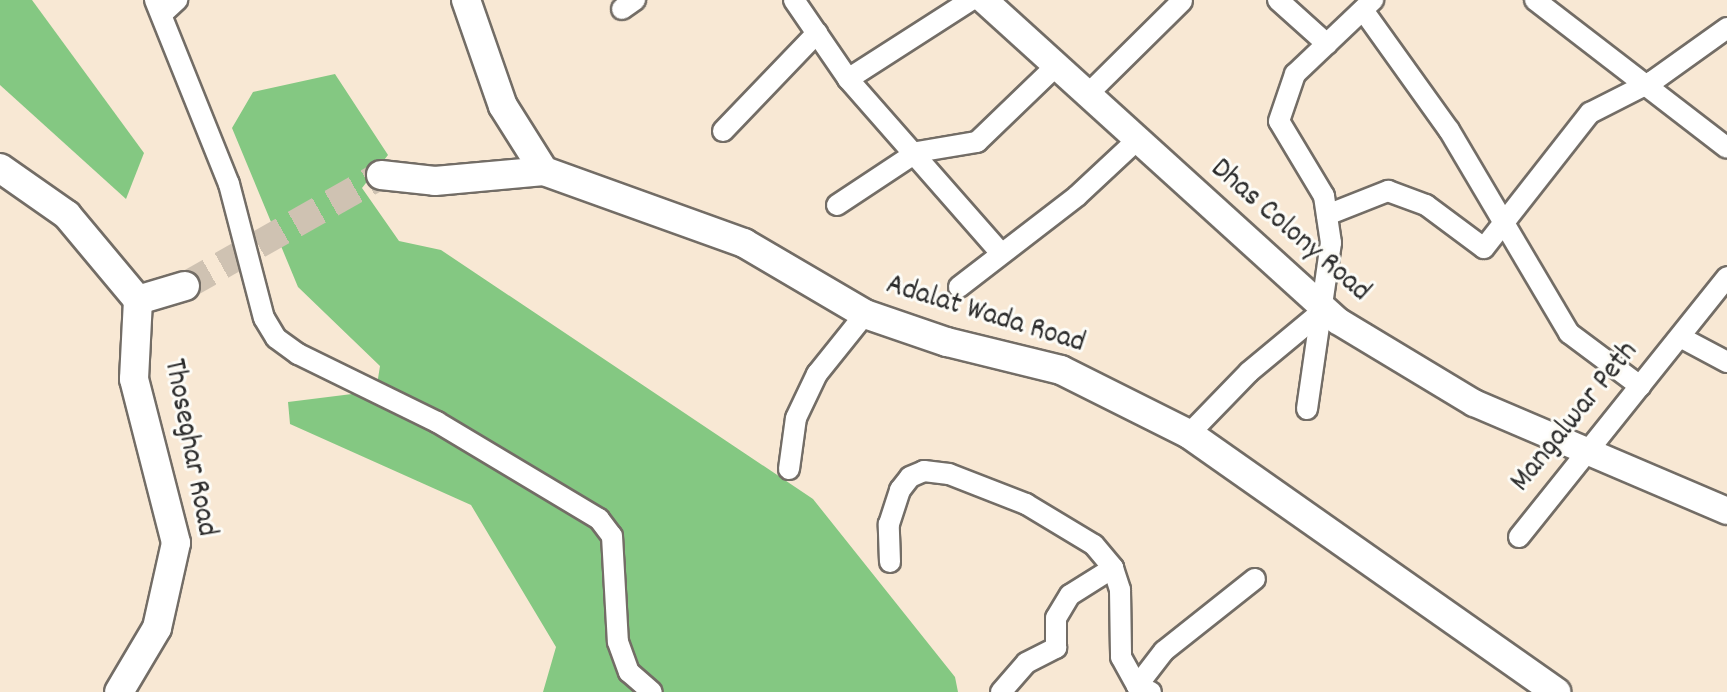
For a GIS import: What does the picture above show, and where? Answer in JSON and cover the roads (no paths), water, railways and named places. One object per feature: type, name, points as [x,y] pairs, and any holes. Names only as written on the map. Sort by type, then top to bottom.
[{"type":"main road","points":[[466,0],[503,106],[544,171]]},
{"type":"main road","points":[[0,168],[67,215],[138,300],[185,286]]},
{"type":"main road","name":"Adalat Wada Road","points":[[381,175],[435,181],[544,171],[744,243],[865,314],[947,342],[1061,370],[1189,434],[1556,692]]},
{"type":"main road","name":"Thoseghar Road","points":[[119,692],[157,628],[176,543],[134,379],[138,300]]},
{"type":"street","points":[[479,38],[481,0]]},
{"type":"street","points":[[794,0],[848,79],[917,152],[1001,253]]},
{"type":"street","points":[[848,79],[971,0]]},
{"type":"street","name":"Dhas Colony Road","points":[[984,0],[1054,68],[1325,309],[1474,403],[1727,511]]},
{"type":"street","points":[[1278,0],[1327,44]]},
{"type":"street","points":[[1535,0],[1642,86],[1727,148]]},
{"type":"street","points":[[1086,96],[1182,1]]},
{"type":"street","points":[[165,5],[229,184],[264,318],[276,338],[298,354],[437,422],[599,519],[612,536],[618,642],[629,672],[652,692]]},
{"type":"street","points":[[1307,409],[1325,309],[1331,243],[1324,196],[1279,121],[1295,74],[1368,5],[1505,221],[1569,333],[1640,386]]},
{"type":"street","points":[[1327,215],[1388,191],[1426,205],[1484,248],[1590,113],[1642,86],[1727,28]]},
{"type":"street","points":[[723,131],[817,33]]},
{"type":"street","points":[[837,205],[917,152],[977,142],[1054,68]]},
{"type":"street","points":[[959,287],[1077,196],[1136,141]]},
{"type":"street","name":"Mangalwar Peth","points":[[1519,537],[1727,277]]},
{"type":"street","points":[[1189,434],[1249,372],[1325,309]]},
{"type":"street","points":[[789,469],[796,418],[807,396],[865,314]]},
{"type":"street","name":"Mangalwar Peth","points":[[1680,337],[1727,362]]},
{"type":"street","points":[[890,562],[889,524],[900,490],[910,477],[924,471],[949,474],[1026,504],[1094,545],[1113,568],[1120,590],[1121,657],[1144,689],[1164,651],[1255,579]]},
{"type":"street","points":[[1001,692],[1026,663],[1056,648],[1056,618],[1070,595],[1113,568]]},
{"type":"tunnel","points":[[185,286],[381,175]]}]
